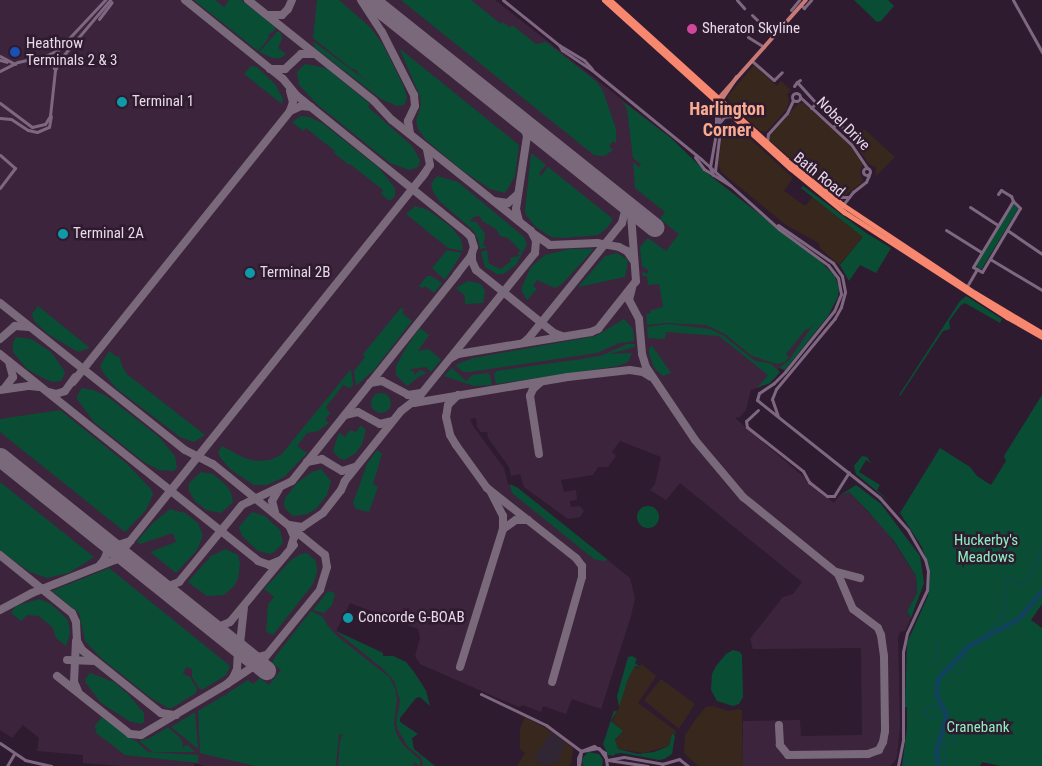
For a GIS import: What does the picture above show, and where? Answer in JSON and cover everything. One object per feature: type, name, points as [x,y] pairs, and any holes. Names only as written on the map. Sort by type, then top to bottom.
[{"type":"highway","name":"Bath Road","points":[[604,0],[718,101],[842,205]]},
{"type":"highway","name":"Bath Road","points":[[610,0],[711,92],[731,116],[790,168],[966,289],[1042,337]]},
{"type":"highway","name":"Bath Road","points":[[966,289],[1042,333]]},
{"type":"main road","points":[[718,101],[724,90],[775,36],[794,10],[802,6],[806,0]]},
{"type":"main road","points":[[718,101],[737,77]]},
{"type":"main road","points":[[711,92],[724,90]]},
{"type":"street","points":[[0,71],[60,48],[104,0]]},
{"type":"street","points":[[503,0],[559,45],[584,60],[592,70],[701,159],[714,173]]},
{"type":"street","points":[[737,0],[744,8]]},
{"type":"street","points":[[794,10],[799,0]]},
{"type":"street","points":[[802,6],[804,8],[811,0]]},
{"type":"street","points":[[1013,0],[1042,52]]},
{"type":"street","points":[[99,18],[111,1]]},
{"type":"street","points":[[0,118],[10,118],[28,130],[40,132],[50,124],[55,70],[65,52],[111,1]]},
{"type":"street","points":[[752,15],[775,36]]},
{"type":"street","points":[[748,37],[765,47]]},
{"type":"street","points":[[0,56],[15,64]]},
{"type":"street","points":[[38,58],[50,62],[55,70]]},
{"type":"street","points":[[0,60],[15,64]]},
{"type":"street","points":[[752,61],[774,80],[782,72]]},
{"type":"street","points":[[794,86],[798,81],[825,112]]},
{"type":"street","points":[[794,93],[798,93],[800,97],[798,100],[793,100],[792,97],[794,93]]},
{"type":"street","name":"Nobel Drive","points":[[800,97],[858,151],[867,168],[864,173],[868,175],[866,182],[848,197],[842,205]]},
{"type":"street","name":"Nobel Drive","points":[[768,134],[787,112],[793,100]]},
{"type":"street","points":[[714,173],[720,123],[718,101]]},
{"type":"street","points":[[710,167],[716,132],[718,101]]},
{"type":"street","points":[[0,103],[32,127],[40,127],[47,122],[51,108]]},
{"type":"street","points":[[812,108],[816,103]]},
{"type":"street","points":[[836,112],[831,118],[846,130]]},
{"type":"street","points":[[720,123],[724,116],[731,116]]},
{"type":"street","points":[[833,127],[837,123]]},
{"type":"street","points":[[758,134],[768,134],[767,142]]},
{"type":"street","points":[[0,155],[15,168],[0,188]]},
{"type":"street","points":[[695,156],[704,169],[714,173],[778,225],[806,242],[832,263],[842,276],[845,292],[841,307],[835,318],[780,383],[772,398],[764,406]]},
{"type":"street","points":[[701,159],[712,156]]},
{"type":"street","points":[[704,169],[710,167],[716,160]]},
{"type":"street","points":[[998,194],[1002,188],[1011,196],[1020,208],[982,272],[977,270],[973,267],[981,252],[1014,201]]},
{"type":"street","points":[[832,196],[848,197]]},
{"type":"street","points":[[970,207],[998,225]]},
{"type":"street","points":[[778,225],[779,229],[834,272],[839,281],[841,294],[834,311],[799,355],[778,379],[758,394],[757,398],[764,406],[880,498],[901,521],[923,553],[928,571],[925,596],[909,630],[903,650],[901,753],[897,766]]},
{"type":"street","points":[[946,230],[981,252]]},
{"type":"street","points":[[1007,230],[1042,254]]},
{"type":"street","points":[[990,259],[1042,290]]},
{"type":"street","points":[[966,289],[977,270]]},
{"type":"street","points":[[764,390],[772,398],[779,416]]},
{"type":"street","points":[[758,410],[747,420],[747,426],[803,471],[810,482],[828,496],[834,496],[849,472]]},
{"type":"street","points":[[481,694],[546,725],[581,751]]},
{"type":"street","points":[[0,743],[14,754],[30,762],[51,766]]},
{"type":"street","points":[[581,751],[590,747],[598,748],[608,760],[648,766]]},
{"type":"street","points":[[579,766],[581,751]]},
{"type":"street","points":[[6,766],[14,754]]},
{"type":"street","points":[[608,760],[624,757],[659,764],[669,764],[679,759],[688,765]]},
{"type":"street","points":[[605,766],[608,760]]},
{"type":"shaded area","points":[[0,0],[495,0],[671,138],[831,302],[785,367],[779,368],[777,376],[770,383],[751,390],[746,410],[740,417],[735,418],[834,503],[840,495],[849,492],[886,530],[916,576],[917,593],[907,611],[911,618],[905,631],[900,632],[898,637],[900,726],[897,757],[894,762],[890,766],[743,766],[743,721],[800,720],[801,736],[862,735],[861,648],[753,649],[750,639],[783,597],[793,594],[802,582],[680,483],[666,500],[650,490],[655,484],[661,457],[620,441],[612,452],[616,456],[608,467],[598,467],[593,475],[561,480],[564,492],[576,490],[577,500],[570,501],[571,507],[580,506],[584,511],[580,517],[568,519],[524,487],[520,474],[511,476],[509,467],[488,438],[487,432],[481,432],[477,427],[476,418],[470,419],[473,426],[504,468],[508,484],[520,490],[630,578],[635,598],[601,709],[572,699],[566,714],[543,706],[541,712],[523,705],[519,707],[502,700],[420,664],[415,656],[420,638],[418,629],[350,603],[336,631],[383,653],[383,656],[393,656],[406,662],[426,691],[415,696],[398,718],[410,737],[411,748],[434,766],[204,766],[195,763],[194,766],[120,766],[83,763],[83,755],[37,751],[39,738],[23,725],[12,738],[0,730]]},
{"type":"shaded area","points":[[754,65],[777,86],[781,81],[791,90],[787,94],[789,100],[787,109],[766,132],[760,131],[732,105],[727,97]]},
{"type":"shaded area","points":[[799,103],[803,103],[851,146],[863,164],[860,172],[863,182],[844,196],[838,196],[827,189],[769,140],[769,136]]},
{"type":"shaded area","points":[[732,122],[793,178],[784,191],[805,206],[813,197],[863,237],[839,265],[820,248],[819,243],[786,225],[721,172],[718,164],[722,137],[724,131]]},
{"type":"shaded area","points":[[864,129],[895,157],[876,176],[876,167],[870,165],[853,142]]},
{"type":"shaded area","points":[[642,664],[656,676],[638,703],[676,731],[676,735],[672,733],[669,746],[644,753],[618,749],[615,741],[623,731],[612,721],[619,708],[622,692],[634,667],[638,668]]},
{"type":"shaded area","points":[[661,679],[695,704],[679,729],[644,700]]},
{"type":"shaded area","points":[[713,706],[728,711],[740,709],[742,711],[743,766],[698,766],[684,753],[685,735],[706,707]]},
{"type":"shaded area","points":[[525,717],[556,734],[573,748],[571,764],[569,766],[517,766],[525,753],[520,749],[520,729]]},
{"type":"shaded area","points":[[552,731],[565,742],[560,761],[545,766],[534,758]]},
{"type":"green space","points":[[194,0],[215,0],[224,7],[229,0],[241,0],[275,27],[275,30],[268,35],[269,38],[258,51]]},
{"type":"green space","points":[[317,0],[339,0],[371,28],[383,45],[403,85],[407,97],[404,105],[397,106],[381,99],[315,48],[313,41],[381,92],[358,74],[357,70],[352,69],[313,38]]},
{"type":"green space","points":[[401,0],[471,0],[501,24],[503,22],[510,28],[512,25],[536,44],[546,42],[597,82],[603,91],[616,129],[616,143],[613,141],[609,146],[613,150],[604,156],[594,155]]},
{"type":"green space","points":[[854,0],[888,0],[894,6],[881,21],[877,22]]},
{"type":"green space","points":[[278,31],[281,33],[282,39],[278,48],[286,54],[281,58],[273,58],[259,52]]},
{"type":"green space","points":[[399,48],[519,145],[515,176],[505,193],[490,189],[462,170],[426,140],[418,129],[416,121],[421,105],[420,96]]},
{"type":"green space","points":[[305,64],[326,68],[370,104],[368,107],[412,146],[420,160],[418,167],[409,170],[390,163],[318,105],[299,85],[297,72]]},
{"type":"green space","points":[[251,66],[257,67],[275,84],[283,99],[282,104],[244,74]]},
{"type":"green space","points":[[622,101],[671,138],[708,174],[819,260],[835,276],[839,289],[838,297],[828,316],[785,370],[779,368],[789,360],[815,322],[809,329],[806,329],[786,354],[789,357],[785,362],[777,364],[752,356],[725,334],[706,325],[666,323],[647,325],[646,314],[651,313],[651,310],[663,307],[659,284],[648,285],[647,276],[643,276],[642,271],[646,274],[649,271],[642,266],[640,247],[648,238],[666,251],[679,234],[660,219],[665,212],[635,188],[633,162],[639,167],[641,164],[633,158],[627,109]]},
{"type":"green space","points":[[301,116],[309,117],[322,123],[379,168],[395,188],[395,196],[390,201],[381,194],[383,190],[334,153],[335,151],[306,128],[303,131],[292,122]]},
{"type":"green space","points":[[531,153],[546,165],[539,173],[541,176],[548,167],[613,219],[607,228],[598,235],[563,238],[551,237],[536,227],[525,211]]},
{"type":"green space","points":[[437,176],[458,182],[524,237],[527,244],[516,265],[503,274],[497,274],[485,267],[481,252],[487,250],[489,264],[501,269],[511,261],[510,258],[519,256],[518,252],[521,251],[508,238],[500,236],[496,229],[482,221],[480,216],[473,217],[470,221],[476,222],[484,232],[483,245],[487,248],[480,249],[478,239],[473,230],[439,201],[433,191],[431,184]]},
{"type":"green space","points":[[803,186],[866,233],[891,248],[876,273],[860,265],[849,281],[840,265],[863,237],[801,188]]},
{"type":"green space","points":[[1014,204],[1018,209],[981,270],[975,265]]},
{"type":"green space","points":[[415,206],[428,210],[450,226],[461,239],[463,251],[448,248],[406,214]]},
{"type":"green space","points":[[569,249],[594,249],[562,284],[555,288],[537,280],[533,286],[537,289],[527,300],[522,292],[522,287],[531,267],[545,255]]},
{"type":"green space","points":[[447,250],[462,253],[445,280],[432,268]]},
{"type":"green space","points":[[617,253],[628,260],[625,277],[578,287],[605,256]]},
{"type":"green space","points":[[427,276],[431,276],[442,283],[434,293],[425,286],[423,288],[419,286],[401,308],[404,310],[402,313],[412,321],[374,370],[356,386],[354,371],[365,357],[363,354]]},
{"type":"green space","points":[[468,281],[481,284],[485,291],[483,303],[465,304],[465,296],[456,288]]},
{"type":"green space","points":[[966,296],[1002,319],[1000,323],[965,303],[961,305],[949,321],[950,329],[943,331],[900,396],[960,301]]},
{"type":"green space","points":[[38,306],[90,348],[78,352],[48,334],[34,321],[32,314]]},
{"type":"green space","points":[[624,319],[633,329],[634,341],[619,343],[597,353],[469,372],[463,372],[455,365],[473,358],[596,336]]},
{"type":"green space","points":[[668,324],[710,329],[724,336],[755,361],[770,363],[780,372],[770,383],[757,388],[768,375],[719,336],[666,332],[665,339],[648,338],[647,327]]},
{"type":"green space","points":[[420,328],[429,335],[418,351],[429,349],[441,360],[431,372],[426,367],[411,369],[410,371],[414,371],[414,375],[420,370],[427,373],[406,385],[396,375],[396,366]]},
{"type":"green space","points":[[16,337],[31,339],[51,352],[64,370],[65,374],[61,381],[52,382],[27,369],[13,352],[13,342]]},
{"type":"green space","points":[[627,344],[635,344],[635,347],[609,354],[632,353],[628,362],[618,366],[496,384],[494,375],[496,371],[603,355]]},
{"type":"green space","points":[[652,346],[671,373],[663,376],[654,368],[649,353],[649,348]]},
{"type":"green space","points":[[109,351],[117,357],[119,356],[123,368],[128,375],[205,435],[194,442],[180,437],[116,388],[100,366]]},
{"type":"green space","points":[[452,368],[466,381],[472,375],[487,373],[490,375],[492,385],[474,386],[444,376]]},
{"type":"green space","points":[[351,369],[353,385],[350,388],[343,385],[326,407],[330,413],[325,420],[329,423],[318,431],[307,433],[297,446],[307,453],[284,477],[267,485],[254,485],[230,469],[220,457],[218,452],[222,446],[244,458],[256,461],[270,460],[281,455]]},
{"type":"green space","points":[[82,388],[94,390],[108,397],[158,436],[175,456],[177,467],[174,471],[159,470],[144,462],[94,422],[77,399]]},
{"type":"green space","points":[[381,393],[388,396],[391,403],[388,410],[381,413],[374,410],[371,403],[374,396]]},
{"type":"green space","name":"Huckerby's Meadows","points":[[1042,395],[1042,604],[1031,620],[1042,628],[1042,766],[1001,766],[982,762],[980,766],[902,766],[907,728],[907,707],[905,707],[907,643],[928,596],[930,572],[922,547],[900,513],[940,448],[970,467],[977,476],[991,485],[1006,461],[1004,456]]},
{"type":"green space","points":[[60,410],[126,463],[150,488],[153,494],[146,510],[125,532],[0,432],[0,419]]},
{"type":"green space","points":[[361,425],[366,430],[362,444],[356,453],[344,460],[339,458],[333,451],[338,435],[340,433],[345,437],[350,430],[356,432]]},
{"type":"green space","points":[[377,450],[382,454],[373,484],[378,487],[369,512],[356,509],[353,503],[367,464]]},
{"type":"green space","points":[[862,456],[867,457],[871,463],[866,460],[859,472],[880,485],[877,490],[890,502],[856,474],[854,466]]},
{"type":"green space","points":[[321,469],[331,481],[327,495],[316,509],[307,514],[293,516],[284,507],[285,498],[297,483],[312,472]]},
{"type":"green space","points":[[201,472],[213,474],[227,486],[231,493],[233,502],[221,513],[206,510],[195,501],[189,491],[189,483]]},
{"type":"green space","points":[[0,482],[94,557],[69,573],[47,578],[30,572],[0,550]]},
{"type":"green space","points":[[510,484],[518,488],[608,560],[594,559],[512,493]]},
{"type":"green space","points":[[856,485],[881,504],[920,556],[924,583],[911,618],[907,611],[917,593],[916,576],[894,541],[868,511],[849,492],[840,495]]},
{"type":"green space","points":[[648,506],[656,509],[659,517],[656,525],[648,528],[640,525],[637,517],[640,509]]},
{"type":"green space","points":[[170,509],[185,513],[198,523],[203,535],[197,550],[176,573],[150,552],[176,542],[173,533],[140,544],[137,541],[153,523]]},
{"type":"green space","points":[[252,512],[265,516],[280,530],[283,543],[270,554],[258,551],[242,536],[239,527]]},
{"type":"green space","points":[[225,549],[238,555],[240,564],[238,579],[234,586],[224,595],[207,596],[188,582],[211,556]]},
{"type":"green space","points":[[307,553],[316,561],[317,572],[313,584],[273,635],[266,632],[268,605],[274,597],[264,589],[291,560]]},
{"type":"green space","points":[[109,568],[230,666],[226,675],[202,690],[192,677],[192,669],[186,667],[183,674],[190,677],[197,689],[196,693],[172,708],[168,708],[151,698],[101,658],[85,641],[79,613],[52,591]]},
{"type":"green space","points":[[328,591],[335,593],[332,605],[324,613],[313,610]]},
{"type":"green space","points":[[39,599],[51,604],[68,620],[70,633],[66,646],[56,638],[53,628],[39,616],[27,615],[21,621],[11,613],[16,606]]},
{"type":"green space","points":[[311,611],[323,617],[327,625],[338,637],[389,677],[395,688],[397,699],[394,724],[396,733],[403,745],[420,760],[420,766],[413,762],[414,766],[338,766],[340,740],[343,735],[339,734],[336,766],[255,766],[200,753],[198,711],[225,695],[228,697],[226,694],[248,680],[253,684],[260,678],[269,685],[281,670],[272,663],[275,657]]},
{"type":"green space","points":[[336,631],[383,653],[383,656],[393,656],[406,662],[414,672],[426,691],[430,706],[420,697],[416,698],[400,718],[400,722],[418,734],[412,738],[414,749],[435,766],[423,766],[421,757],[408,747],[398,730],[396,723],[400,700],[394,681],[383,669]]},
{"type":"green space","points":[[733,650],[740,652],[742,655],[743,697],[739,704],[733,706],[717,701],[711,690],[712,674],[716,666],[726,654]]},
{"type":"green space","points":[[632,656],[637,659],[635,663],[640,667],[635,666],[628,679],[619,707],[617,696],[628,657]]},
{"type":"green space","points":[[90,673],[114,682],[128,694],[144,713],[144,722],[140,724],[129,721],[101,703],[86,683],[85,679]]},
{"type":"green space","points":[[614,711],[617,711],[611,721],[623,731],[615,740],[618,749],[638,754],[654,752],[669,746],[672,733],[675,736],[672,754],[659,760],[622,753],[615,754],[614,756],[608,755],[603,744]]},
{"type":"green space","points":[[195,712],[198,749],[171,727]]},
{"type":"green space","points":[[102,717],[148,752],[198,755],[198,763],[125,755],[95,732],[97,729],[94,727]]},
{"type":"green space","points":[[168,727],[180,738],[183,743],[182,749],[188,745],[195,752],[153,752],[139,741],[150,738]]},
{"type":"green space","points":[[588,752],[599,754],[603,760],[602,766],[583,766],[582,759]]},
{"type":"waterway","points":[[997,620],[1006,608],[1004,592],[1007,577],[1021,584],[1028,578],[1042,547]]},
{"type":"waterway","points":[[938,766],[936,752],[946,714],[937,697],[938,678],[968,646],[1019,618],[1042,591]]},
{"type":"waterway","points":[[1001,615],[1004,623]]},
{"type":"waterway","points":[[990,636],[990,630],[996,621]]},
{"type":"waterway","points":[[936,640],[936,663]]},
{"type":"waterway","points":[[949,664],[956,673],[962,671],[966,647]]},
{"type":"waterway","points":[[939,702],[936,707],[928,705],[924,714],[934,718],[942,708]]},
{"type":"waterway","points":[[939,738],[951,744],[955,741],[954,725],[946,717]]},
{"type":"waterway","points":[[938,744],[943,747],[945,752],[944,766]]},
{"type":"waterway","points":[[903,766],[906,756]]},
{"type":"taxiway","points":[[156,583],[169,586],[179,582],[242,505],[292,481],[457,274],[471,256],[474,247],[471,237],[467,233],[297,96],[283,79],[185,0]]},
{"type":"taxiway","points":[[248,0],[374,101],[392,120],[531,231],[536,241],[535,253],[419,397],[401,411],[345,481],[341,490],[323,513],[302,527],[289,525],[294,537],[291,547]]},
{"type":"taxiway","points":[[268,15],[282,15],[288,9],[292,0]]},
{"type":"taxiway","points":[[361,0],[382,32],[414,95],[415,106],[408,121],[410,134]]},
{"type":"taxiway","points":[[270,69],[285,69],[301,54],[314,54]]},
{"type":"taxiway","points":[[290,91],[293,102],[290,111],[301,106],[311,107]]},
{"type":"taxiway","points":[[73,382],[290,111]]},
{"type":"taxiway","points":[[519,221],[516,209],[527,136],[522,122]]},
{"type":"taxiway","points":[[422,177],[430,165],[427,149]]},
{"type":"taxiway","points":[[0,610],[32,593],[115,560],[425,173]]},
{"type":"taxiway","points":[[494,201],[508,203],[518,194]]},
{"type":"taxiway","points":[[523,343],[622,223],[625,211],[620,200]]},
{"type":"taxiway","points":[[451,358],[458,354],[591,332],[598,329],[636,281],[631,214],[626,205]]},
{"type":"taxiway","points":[[534,234],[550,245],[597,243],[619,247],[627,251],[633,260]]},
{"type":"taxiway","points":[[472,254],[472,261],[476,270],[554,333],[562,336]]},
{"type":"taxiway","points":[[632,288],[629,300],[639,319],[642,354],[646,367],[695,440],[743,497],[838,574],[853,609],[878,628],[881,635],[884,656],[885,731],[879,750],[868,754],[788,755],[780,745],[779,725]]},
{"type":"taxiway","points":[[0,303],[185,450],[213,464],[325,555],[327,567],[320,590],[263,660],[227,684]]},
{"type":"taxiway","points":[[0,339],[15,326],[29,327]]},
{"type":"taxiway","points":[[0,354],[258,561],[269,565],[281,560]]},
{"type":"taxiway","points":[[4,389],[13,377],[9,362]]},
{"type":"taxiway","points":[[414,403],[568,377],[630,370],[643,372],[651,377]]},
{"type":"taxiway","points":[[49,392],[56,394],[65,391],[75,377]]},
{"type":"taxiway","points":[[370,383],[382,381],[408,395],[421,393]]},
{"type":"taxiway","points":[[539,454],[530,396],[533,389],[540,383]]},
{"type":"taxiway","points":[[0,390],[30,386],[39,387]]},
{"type":"taxiway","points":[[458,395],[448,405],[446,417],[450,435],[487,488],[576,558],[582,566],[582,577],[552,682]]},
{"type":"taxiway","points":[[345,415],[358,412],[380,424],[392,421]]},
{"type":"taxiway","points":[[307,462],[322,459],[342,471],[355,467]]},
{"type":"taxiway","points":[[275,512],[272,501],[279,489]]},
{"type":"taxiway","points":[[460,667],[503,529],[503,516],[490,491]]},
{"type":"taxiway","points":[[503,529],[516,520],[528,520]]},
{"type":"taxiway","points":[[99,566],[107,553],[105,543],[100,537]]},
{"type":"taxiway","points":[[104,541],[118,545],[130,541]]},
{"type":"taxiway","points":[[194,613],[212,625],[221,626],[230,622],[294,545]]},
{"type":"taxiway","points":[[0,555],[72,613],[76,622],[77,641],[82,650],[161,713],[176,715]]},
{"type":"taxiway","points":[[837,572],[860,578]]},
{"type":"taxiway","points":[[239,653],[244,607]]},
{"type":"taxiway","points":[[57,676],[130,734],[141,735],[227,684],[233,678],[237,669],[238,652],[234,645],[218,632]]},
{"type":"taxiway","points":[[76,641],[74,682],[78,691]]},
{"type":"taxiway","points":[[237,647],[253,658],[266,655]]},
{"type":"taxiway","points":[[67,660],[95,661]]},
{"type":"runway","points":[[370,0],[654,227]]},
{"type":"runway","points":[[0,457],[266,670]]},
{"type":"place","name":"Sheraton Skyline","points":[[692,29]]},
{"type":"place","name":"Heathrow Terminals 2 & 3","points":[[15,52]]},
{"type":"place","name":"Terminal 1","points":[[122,102]]},
{"type":"place","name":"Terminal 2A","points":[[63,234]]},
{"type":"place","name":"Terminal 2B","points":[[250,273]]},
{"type":"place","name":"Concorde G-BOAB","points":[[348,618]]},
{"type":"district","name":"Harlington Corner","points":[[727,120]]},
{"type":"park label","name":"Cranebank","points":[[978,728]]}]
